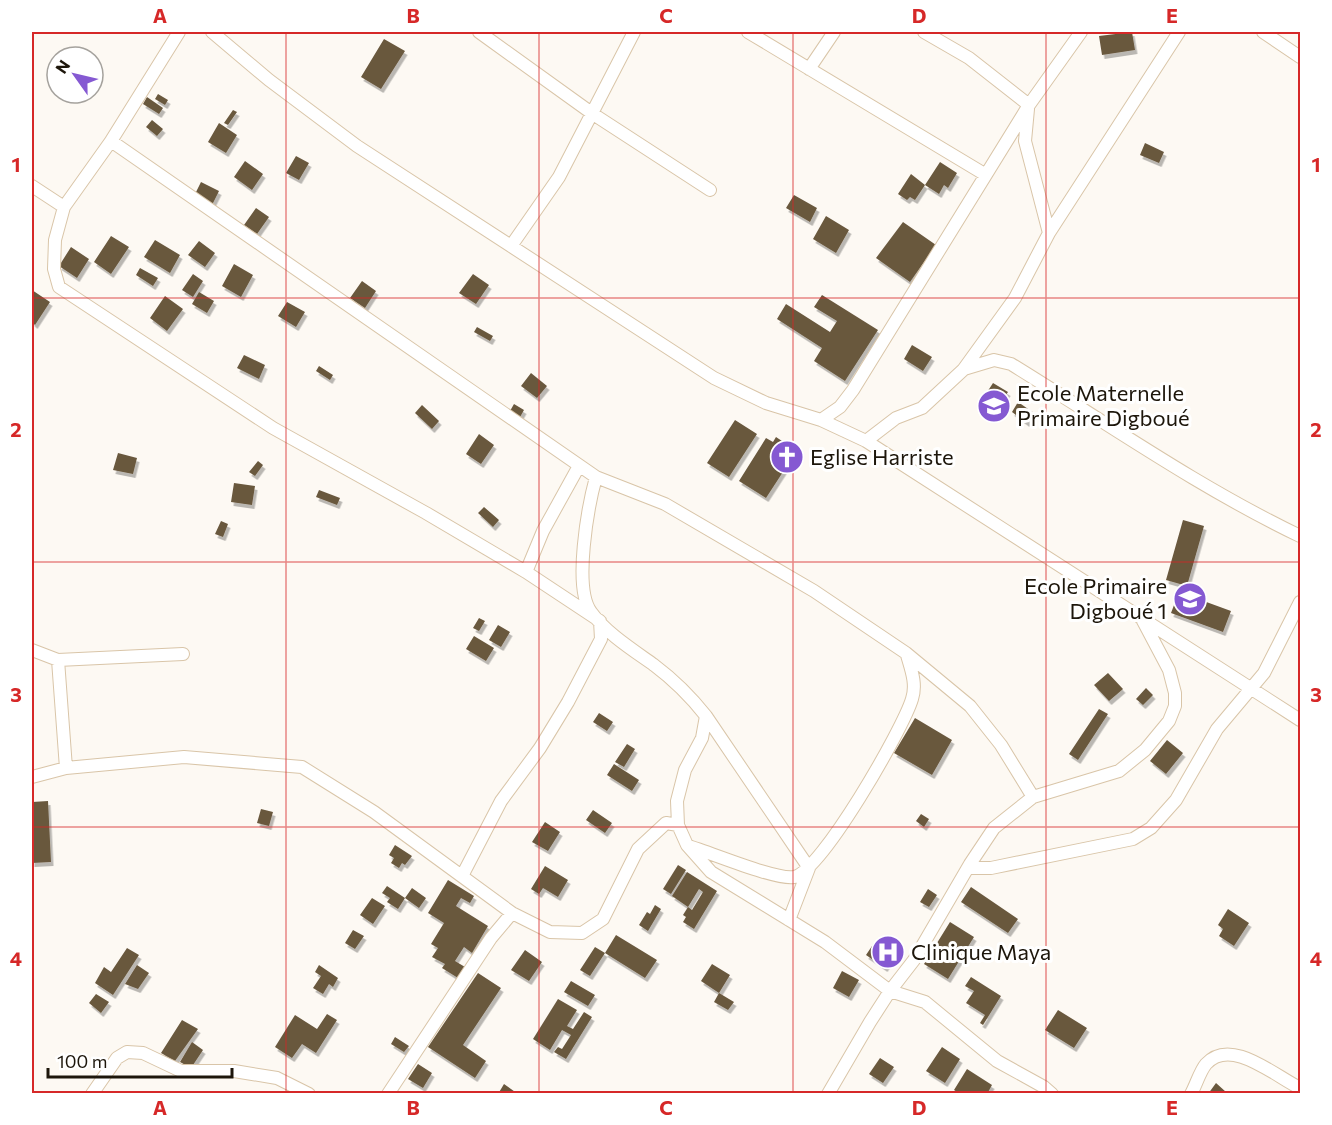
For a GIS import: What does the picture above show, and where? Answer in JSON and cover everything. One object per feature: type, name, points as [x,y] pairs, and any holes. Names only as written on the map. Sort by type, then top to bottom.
[{"type":"street","points":[[180,32],[111,141],[64,207],[55,240],[54,268],[59,287],[273,428],[426,513],[526,572],[600,621]]},
{"type":"street","points":[[212,32],[269,80],[357,147],[714,378],[766,403],[820,420],[866,441],[1300,720]]},
{"type":"street","points":[[479,32],[593,114],[710,190]]},
{"type":"street","points":[[511,246],[559,177],[634,32]]},
{"type":"street","points":[[748,32],[986,175]]},
{"type":"street","points":[[809,69],[834,32]]},
{"type":"street","points":[[924,32],[969,58],[1029,105]]},
{"type":"street","points":[[820,420],[840,407],[853,390],[1029,105],[1081,32]]},
{"type":"street","points":[[866,441],[896,418],[922,408],[963,370],[1015,298],[1049,233],[1179,32]]},
{"type":"street","points":[[1263,32],[1300,57]]},
{"type":"street","points":[[1029,105],[1025,141],[1049,233]]},
{"type":"street","points":[[111,141],[596,477],[665,504],[814,591],[906,653],[970,706],[1001,745],[1032,797]]},
{"type":"street","points":[[32,186],[64,207]]},
{"type":"street","points":[[963,370],[994,360],[1011,364],[1164,463],[1242,508],[1300,536]]},
{"type":"street","points":[[526,572],[543,531],[579,465]]},
{"type":"street","points":[[596,477],[590,499],[581,580],[590,611],[688,694],[706,716],[809,868]]},
{"type":"street","points":[[968,868],[991,867],[1141,836],[1176,800],[1217,729],[1264,673],[1300,602]]},
{"type":"street","points":[[828,1094],[890,991],[914,960],[994,828],[1032,797],[1119,771],[1145,750],[1169,722],[1175,706],[1171,678],[1141,618]]},
{"type":"street","points":[[462,876],[501,801],[540,748],[568,702],[601,639],[600,621]]},
{"type":"street","points":[[32,650],[58,660],[183,654]]},
{"type":"street","points":[[789,920],[809,868],[851,811],[901,726],[913,698],[914,678],[906,653]]},
{"type":"street","points":[[58,660],[66,768]]},
{"type":"street","points":[[706,716],[702,738],[685,770],[677,801],[678,825],[687,846],[711,872],[745,896],[789,920],[865,969],[890,991],[925,1002],[997,1061],[1052,1094]]},
{"type":"street","points":[[32,777],[66,768],[184,757],[302,767],[374,812],[512,913],[550,932],[582,933],[603,919],[638,849],[666,823],[678,825]]},
{"type":"street","points":[[687,846],[772,874],[794,877],[809,868]]},
{"type":"street","points":[[388,1094],[491,938],[512,913]]},
{"type":"street","points":[[92,1094],[117,1058],[127,1052],[143,1053],[181,1071],[234,1071],[277,1078],[309,1094]]},
{"type":"street","points":[[1191,1094],[1206,1064],[1217,1057],[1238,1054],[1300,1088]]},
{"type":"building","points":[[1132,32],[1135,50],[1102,55],[1099,36]]},
{"type":"building","points":[[384,39],[405,51],[381,89],[361,77]]},
{"type":"building","points":[[158,94],[168,100],[165,105],[155,99]]},
{"type":"building","points":[[147,97],[163,108],[159,114],[143,104]]},
{"type":"building","points":[[233,110],[237,112],[228,125],[224,123]]},
{"type":"building","points":[[152,120],[163,129],[157,136],[146,127]]},
{"type":"building","points":[[219,123],[237,135],[226,153],[208,142]]},
{"type":"building","points":[[1145,143],[1164,152],[1159,163],[1140,155]]},
{"type":"building","points":[[296,156],[309,163],[299,180],[286,173]]},
{"type":"building","points":[[245,161],[263,174],[252,190],[234,177]]},
{"type":"building","points":[[940,162],[957,173],[948,188],[944,185],[939,194],[925,185]]},
{"type":"building","points":[[911,174],[925,185],[915,200],[910,197],[907,200],[898,194]]},
{"type":"building","points":[[201,182],[219,191],[212,205],[194,196]]},
{"type":"building","points":[[794,195],[817,208],[810,222],[786,208]]},
{"type":"building","points":[[256,208],[269,217],[257,234],[244,225]]},
{"type":"building","points":[[826,216],[849,230],[836,253],[813,239]]},
{"type":"building","points":[[903,222],[936,245],[910,282],[876,258]]},
{"type":"building","points":[[111,236],[129,247],[111,274],[94,262]]},
{"type":"building","points":[[155,240],[180,255],[170,273],[144,257]]},
{"type":"building","points":[[199,241],[215,253],[205,267],[188,255]]},
{"type":"building","points":[[71,247],[89,259],[77,278],[59,266]]},
{"type":"building","points":[[234,264],[253,275],[241,297],[222,286]]},
{"type":"building","points":[[140,268],[158,278],[153,286],[136,275]]},
{"type":"building","points":[[193,274],[203,281],[193,297],[182,290]]},
{"type":"building","points":[[473,274],[489,285],[476,304],[459,293]]},
{"type":"building","points":[[362,281],[376,291],[365,308],[350,298]]},
{"type":"building","points":[[32,290],[50,302],[35,325],[32,322]]},
{"type":"building","points":[[199,292],[214,301],[207,313],[192,304]]},
{"type":"building","points":[[822,295],[878,330],[845,381],[814,361],[822,348],[777,319],[786,304],[830,332],[837,321],[814,307]]},
{"type":"building","points":[[165,296],[183,309],[167,331],[150,318]]},
{"type":"building","points":[[287,302],[305,312],[296,327],[278,316]]},
{"type":"building","points":[[477,327],[493,336],[490,341],[474,332]]},
{"type":"building","points":[[912,345],[932,357],[923,371],[904,359]]},
{"type":"building","points":[[244,355],[265,365],[259,379],[237,368]]},
{"type":"building","points":[[319,366],[333,375],[330,380],[316,371]]},
{"type":"building","points":[[531,373],[547,386],[537,398],[521,386]]},
{"type":"building","points":[[993,383],[1008,392],[994,412],[980,403]]},
{"type":"building","points":[[1018,402],[1034,413],[1027,423],[1012,412]]},
{"type":"building","points":[[514,404],[524,410],[520,417],[510,411]]},
{"type":"building","points":[[422,405],[439,421],[432,429],[415,413]]},
{"type":"building","points":[[735,420],[757,434],[729,477],[707,463]]},
{"type":"building","points":[[479,434],[494,445],[481,464],[466,454]]},
{"type":"building","points":[[776,437],[791,447],[788,452],[794,455],[766,498],[739,481],[766,438],[773,442]]},
{"type":"building","points":[[118,453],[137,458],[133,474],[113,470]]},
{"type":"building","points":[[258,461],[263,465],[255,476],[249,472]]},
{"type":"building","points":[[234,483],[255,486],[252,505],[231,502]]},
{"type":"building","points":[[319,490],[340,498],[337,505],[316,497]]},
{"type":"building","points":[[484,507],[499,520],[493,527],[478,513]]},
{"type":"building","points":[[1183,520],[1204,526],[1187,586],[1166,580]]},
{"type":"building","points":[[221,521],[228,524],[223,537],[215,534]]},
{"type":"building","points":[[1179,592],[1231,611],[1223,632],[1171,613]]},
{"type":"building","points":[[479,618],[485,621],[479,631],[473,628]]},
{"type":"building","points":[[498,625],[510,632],[501,647],[489,640]]},
{"type":"building","points":[[474,636],[494,648],[486,661],[466,649]]},
{"type":"building","points":[[1108,673],[1123,689],[1109,701],[1094,685]]},
{"type":"building","points":[[1146,688],[1153,695],[1143,705],[1136,699]]},
{"type":"building","points":[[1099,709],[1108,714],[1078,760],[1069,754]]},
{"type":"building","points":[[599,713],[613,722],[607,731],[593,722]]},
{"type":"building","points":[[915,718],[952,740],[932,775],[894,753]]},
{"type":"building","points":[[1167,740],[1183,753],[1166,774],[1150,761]]},
{"type":"building","points":[[627,744],[635,749],[624,767],[615,762]]},
{"type":"building","points":[[614,764],[639,780],[632,791],[607,775]]},
{"type":"building","points":[[48,801],[51,862],[32,863],[32,802]]},
{"type":"building","points":[[261,809],[273,812],[269,826],[257,823]]},
{"type":"building","points":[[593,810],[612,823],[605,833],[586,820]]},
{"type":"building","points":[[921,814],[929,819],[924,827],[916,821]]},
{"type":"building","points":[[545,822],[560,832],[548,851],[532,842]]},
{"type":"building","points":[[395,845],[412,856],[405,865],[402,863],[399,868],[391,863],[394,858],[389,855]]},
{"type":"building","points":[[678,865],[686,870],[671,894],[663,889]]},
{"type":"building","points":[[545,866],[568,880],[558,897],[543,888],[539,894],[531,889]]},
{"type":"building","points":[[687,872],[717,891],[694,929],[683,922],[686,917],[683,915],[688,907],[672,896]],"holes":[[[699,889],[703,892],[692,910],[688,907]]]},
{"type":"building","points":[[448,880],[474,896],[470,903],[461,898],[456,906],[488,926],[472,953],[464,947],[455,961],[465,967],[458,978],[442,968],[445,964],[432,957],[438,948],[431,944],[444,923],[428,913]]},
{"type":"building","points":[[387,886],[405,898],[398,909],[387,902],[390,898],[382,893]]},
{"type":"building","points":[[971,887],[1018,919],[1008,933],[961,902]]},
{"type":"building","points":[[412,888],[426,898],[419,908],[405,898]]},
{"type":"building","points":[[928,889],[937,895],[929,907],[920,902]]},
{"type":"building","points":[[372,898],[385,906],[373,924],[360,915]]},
{"type":"building","points":[[655,905],[661,909],[648,931],[639,925],[647,912],[650,914]]},
{"type":"building","points":[[1228,909],[1249,923],[1234,946],[1219,936],[1223,929],[1218,925]]},
{"type":"building","points":[[950,922],[974,937],[948,979],[924,964]]},
{"type":"building","points":[[353,930],[364,936],[355,949],[345,943]]},
{"type":"building","points":[[616,935],[657,960],[645,978],[605,953]]},
{"type":"building","points":[[874,943],[893,956],[885,968],[866,955]]},
{"type":"building","points":[[595,947],[605,953],[590,976],[580,970]]},
{"type":"building","points":[[127,948],[139,955],[113,995],[95,983],[104,967],[111,972]]},
{"type":"building","points":[[525,950],[542,962],[529,981],[511,970]]},
{"type":"building","points":[[712,964],[730,975],[719,993],[701,981]]},
{"type":"building","points":[[137,965],[149,973],[138,989],[125,984]]},
{"type":"building","points":[[319,965],[338,978],[333,987],[329,984],[323,994],[313,988],[321,976],[315,972]]},
{"type":"building","points":[[842,971],[859,980],[849,997],[833,988]]},
{"type":"building","points":[[478,973],[501,988],[463,1045],[486,1061],[475,1078],[428,1047]]},
{"type":"building","points":[[971,977],[1001,996],[983,1025],[980,1023],[985,1015],[966,1003],[974,991],[965,986]]},
{"type":"building","points":[[571,981],[595,995],[588,1006],[564,992]]},
{"type":"building","points":[[719,993],[734,1002],[728,1010],[714,1002]]},
{"type":"building","points":[[96,994],[109,1002],[101,1013],[89,1003]]},
{"type":"building","points":[[558,999],[577,1010],[567,1026],[573,1029],[584,1012],[592,1017],[566,1059],[554,1052],[558,1047],[562,1049],[571,1035],[562,1030],[550,1050],[533,1039]]},
{"type":"building","points":[[1058,1010],[1087,1028],[1074,1048],[1045,1030]]},
{"type":"building","points":[[327,1014],[337,1020],[316,1053],[302,1044],[292,1058],[275,1047],[295,1015],[317,1029]]},
{"type":"building","points":[[182,1020],[198,1029],[175,1061],[161,1053]]},
{"type":"building","points":[[395,1037],[409,1046],[404,1052],[391,1044]]},
{"type":"building","points":[[192,1042],[203,1050],[191,1068],[180,1062]]},
{"type":"building","points":[[942,1047],[960,1059],[945,1083],[926,1071]]},
{"type":"building","points":[[880,1058],[894,1067],[883,1083],[869,1074]]},
{"type":"building","points":[[418,1064],[432,1073],[423,1088],[408,1079]]},
{"type":"building","points":[[967,1069],[992,1085],[987,1094],[960,1094],[954,1090]]},
{"type":"building","points":[[1216,1083],[1226,1092],[1225,1094],[1208,1094]]},
{"type":"building","points":[[504,1084],[518,1094],[498,1094]]},
{"type":"place","name":"Ecole Maternelle Primaire Digboué","points":[[994,406]]},
{"type":"place","name":"Eglise Harriste","points":[[787,457]]},
{"type":"place","name":"Ecole Primaire Digboué 1","points":[[1190,599]]},
{"type":"place","name":"Clinique Maya","points":[[888,952]]}]
